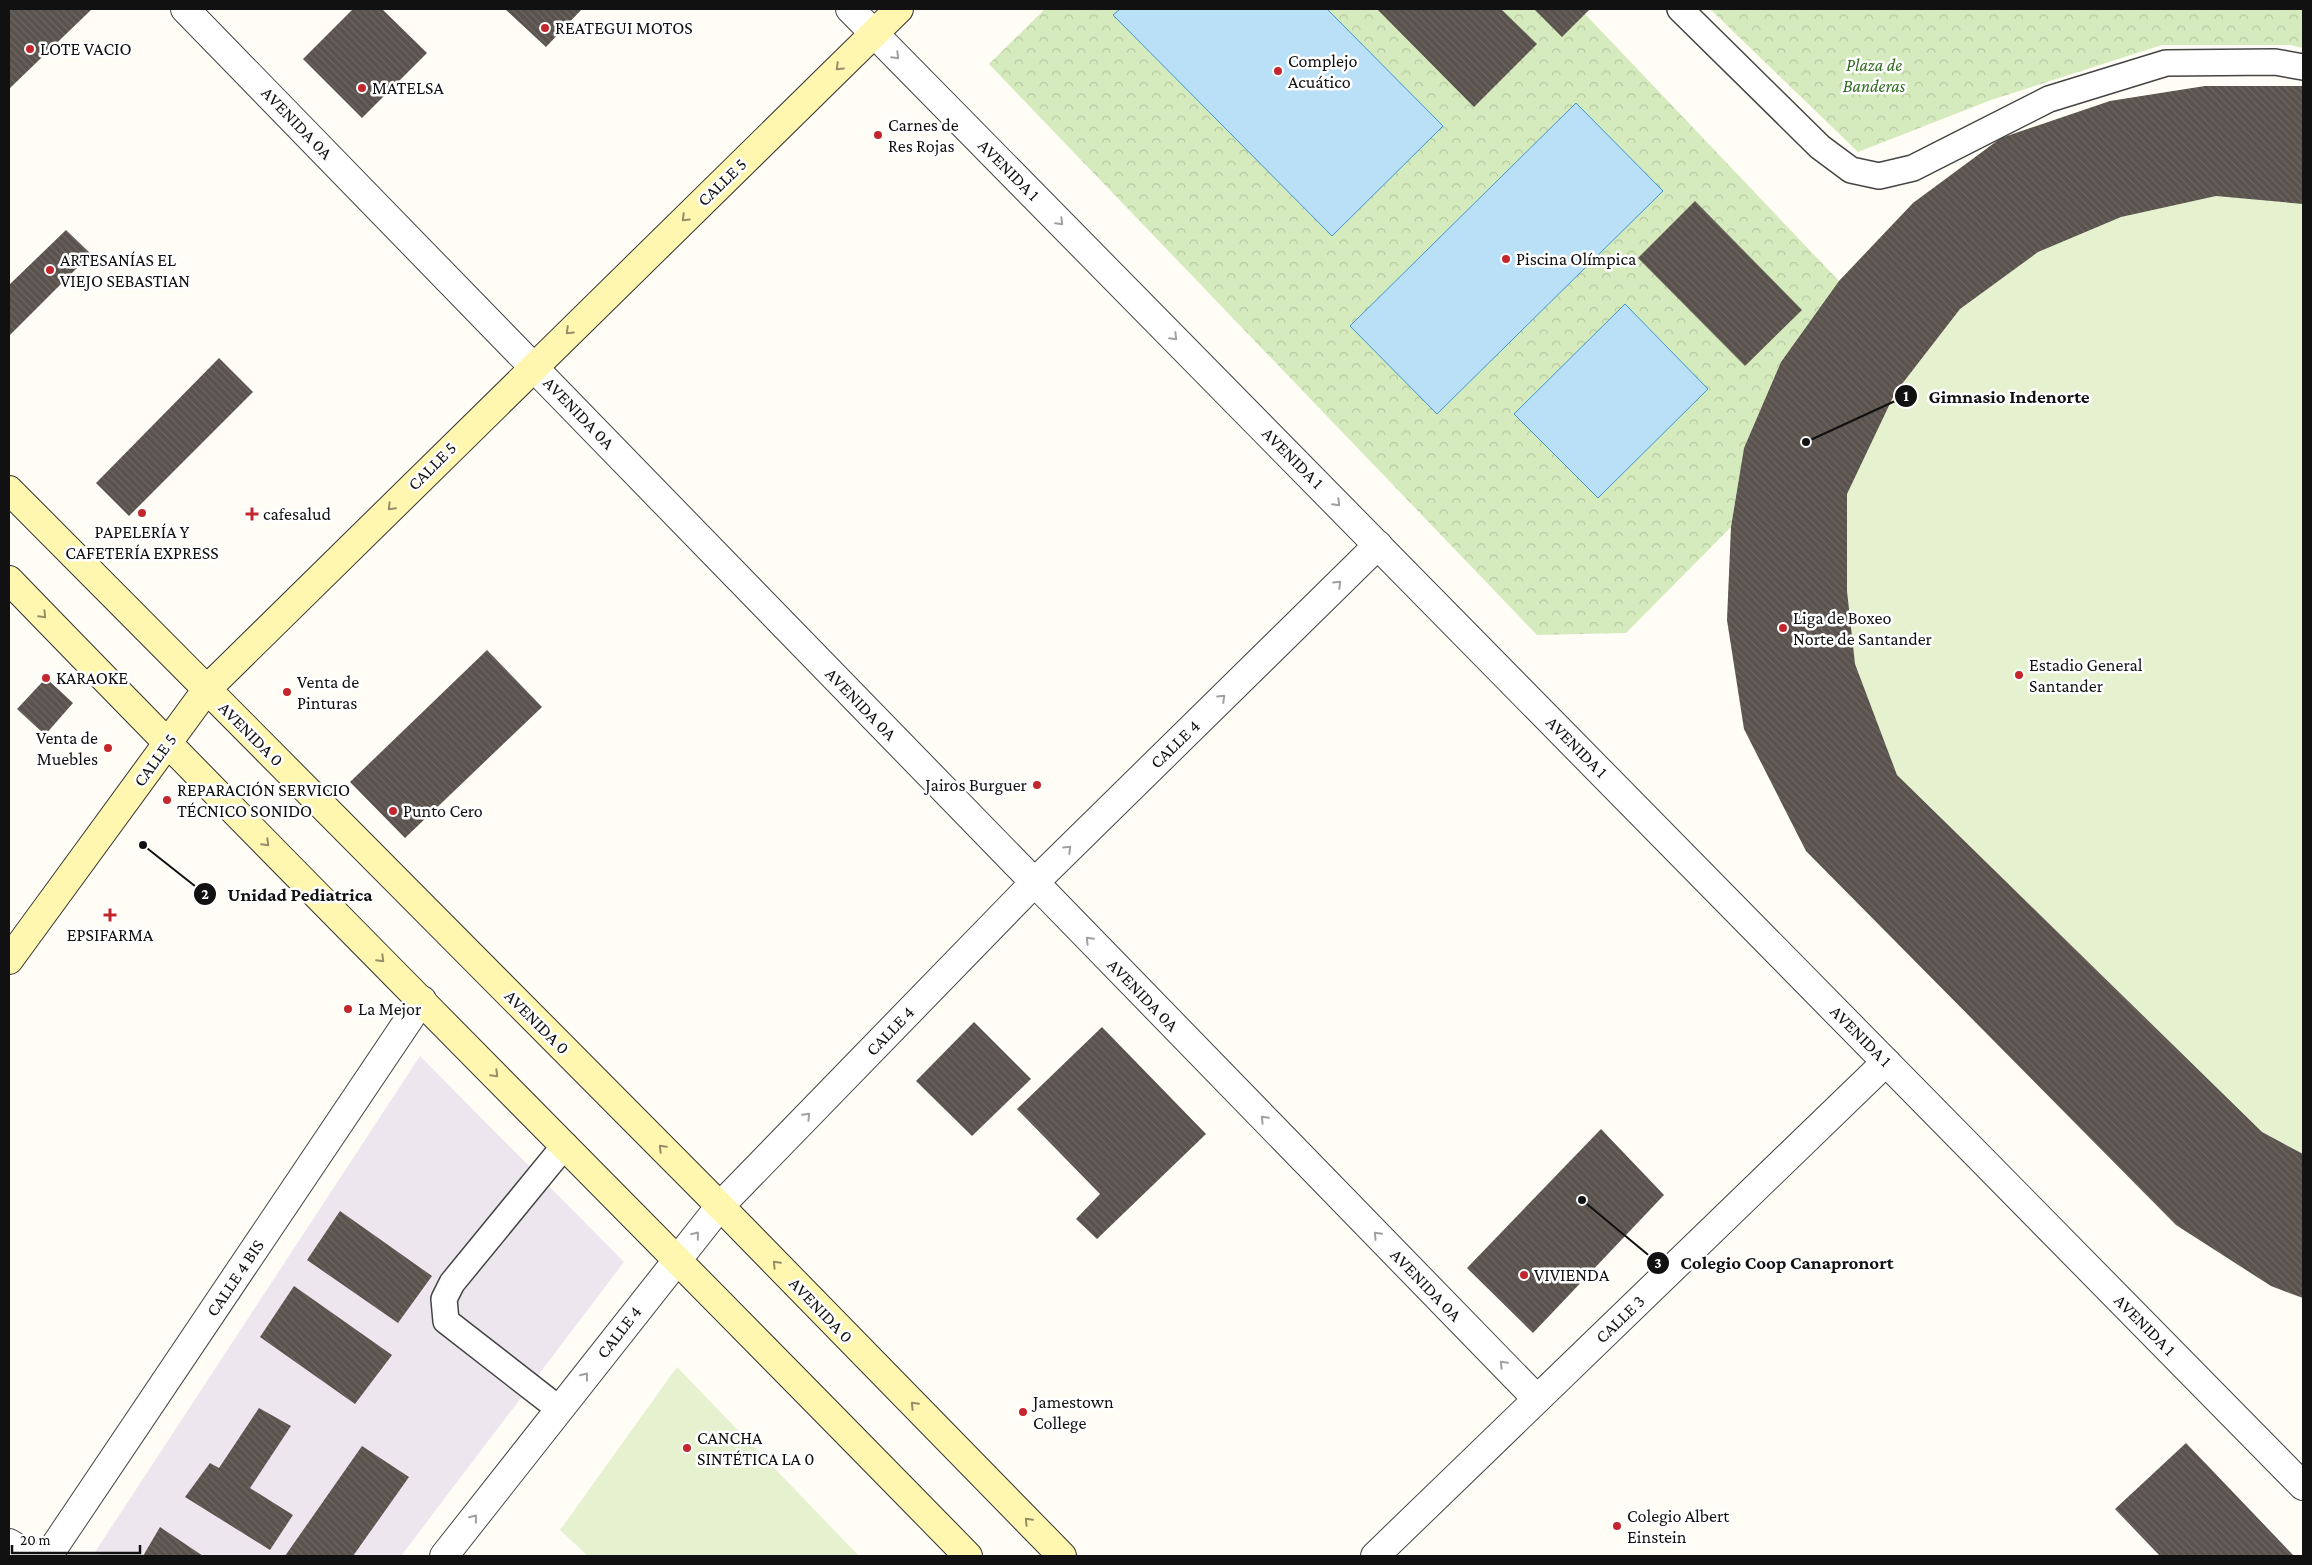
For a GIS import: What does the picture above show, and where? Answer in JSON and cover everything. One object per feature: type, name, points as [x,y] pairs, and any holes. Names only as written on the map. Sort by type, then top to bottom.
[{"type":"street","name":"AVENIDA 0A","points":[[185,9],[534,365],[1034,883],[1537,1399]]},
{"type":"street","name":"AVENIDA 1","points":[[850,9],[2303,1486]]},
{"type":"street","name":"CALLE 5","points":[[9,960],[207,689],[534,365],[899,9]]},
{"type":"street","name":"AVENIDA 0","points":[[9,490],[720,1206],[1062,1556]]},
{"type":"street","name":"CALLE 4","points":[[444,1556],[677,1258],[720,1206],[1034,883],[1378,545]]},
{"type":"street","points":[[9,580],[167,744],[677,1258],[968,1556]]},
{"type":"street","name":"CALLE 4 BIS","points":[[48,1556],[422,1000]]},
{"type":"street","name":"CALLE 3","points":[[1375,1556],[1886,1062]]},
{"type":"street","points":[[9,1542],[30,1556]]},
{"type":"lane","points":[[1680,9],[1820,147],[1851,170],[1879,176],[1912,168],[2049,99],[2166,63],[2276,62],[2303,67]]},
{"type":"lane","points":[[559,1409],[446,1321],[444,1299],[452,1283],[565,1145]]},
{"type":"shaded area","points":[[420,1056],[624,1262],[401,1556],[103,1556],[95,1552]]},
{"type":"green space","points":[[1045,9],[1590,9],[1585,14],[1839,281],[1781,362],[1744,448],[1731,527],[1626,633],[1537,635],[989,64]]},
{"type":"green space","name":"Plaza de Banderas","points":[[1710,9],[2303,9],[2303,48],[2290,45],[2162,45],[1991,100],[1858,152]]},
{"type":"green space","name":"Estadio General Santander","points":[[2205,86],[2303,86],[2303,1298],[2271,1286],[2176,1225],[1806,851],[1744,729],[1727,620],[1731,527],[1744,448],[1781,362],[1839,281],[1913,203],[2001,138],[2110,101]]},
{"type":"green space","name":"CANCHA SINTÉTICA LA 0","points":[[677,1367],[859,1556],[588,1556],[560,1530]]},
{"type":"water","name":"Complejo Acuático","points":[[1120,9],[1327,9],[1443,126],[1332,236],[1113,15]]},
{"type":"water","name":"Piscina Olímpica","points":[[1576,103],[1663,191],[1437,414],[1350,326]]},
{"type":"water","points":[[1625,304],[1708,389],[1598,498],[1514,414]]},
{"type":"building","name":"LOTE VACIO","points":[[9,9],[92,9],[9,89]]},
{"type":"building","name":"MATELSA","points":[[353,9],[382,9],[427,53],[362,118],[303,59]]},
{"type":"building","name":"REATEGUI MOTOS","points":[[505,9],[582,9],[546,47]]},
{"type":"building","points":[[1377,9],[1501,9],[1537,44],[1474,107]]},
{"type":"building","points":[[1534,9],[1590,9],[1562,37]]},
{"type":"building","points":[[2205,86],[2303,86],[2303,204],[2216,196],[2121,217],[2038,252],[1960,309],[1895,393],[1847,494],[1847,591],[1855,664],[1897,775],[2262,1132],[2303,1154],[2303,1298],[2271,1286],[2176,1225],[1806,851],[1744,729],[1727,620],[1731,527],[1744,448],[1781,362],[1839,281],[1913,203],[2001,138],[2110,101]]},
{"type":"building","points":[[1695,201],[1802,310],[1745,366],[1638,258]]},
{"type":"building","name":"ARTESANÍAS EL VIEJO SEBASTIAN","points":[[66,230],[91,254],[9,336],[9,285]]},
{"type":"building","points":[[219,358],[253,392],[129,516],[96,483]]},
{"type":"building","points":[[487,650],[542,707],[405,838],[350,782]]},
{"type":"building","points":[[46,678],[73,703],[45,735],[17,709]]},
{"type":"building","points":[[974,1022],[1031,1079],[972,1136],[916,1081]]},
{"type":"building","points":[[1102,1027],[1206,1134],[1097,1239],[1076,1219],[1100,1194],[1017,1109]]},
{"type":"building","points":[[1601,1129],[1664,1195],[1533,1333],[1467,1268]]},
{"type":"building","points":[[340,1211],[432,1276],[398,1323],[307,1260]]},
{"type":"building","points":[[294,1286],[392,1355],[355,1404],[260,1337]]},
{"type":"building","points":[[259,1408],[291,1426],[250,1488],[293,1515],[270,1550],[185,1497],[210,1463],[219,1468]]},
{"type":"building","points":[[2186,1443],[2294,1556],[2160,1556],[2115,1509]]},
{"type":"building","points":[[362,1446],[409,1477],[353,1556],[285,1556]]},
{"type":"building","points":[[160,1527],[203,1556],[143,1556]]},
{"type":"place","name":"REATEGUI MOTOS","points":[[545,28]]},
{"type":"place","name":"LOTE VACIO","points":[[30,49]]},
{"type":"place","name":"Complejo Acuático","points":[[1278,71]]},
{"type":"place","name":"MATELSA","points":[[362,88]]},
{"type":"place","name":"Carnes de Res Rojas","points":[[878,135]]},
{"type":"place","name":"Piscina Olímpica","points":[[1506,259]]},
{"type":"place","name":"ARTESANÍAS EL VIEJO SEBASTIAN","points":[[50,270]]},
{"type":"place","name":"Gimnasio Indenorte","points":[[1806,442]]},
{"type":"place","name":"PAPELERÍA Y CAFETERÍA EXPRESS","points":[[142,513]]},
{"type":"place","name":"cafesalud","points":[[252,514]]},
{"type":"place","name":"Liga de Boxeo Norte de Santander","points":[[1783,628]]},
{"type":"place","name":"Estadio General Santander","points":[[2019,675]]},
{"type":"place","name":"KARAOKE","points":[[46,678]]},
{"type":"place","name":"Venta de Pinturas","points":[[287,692]]},
{"type":"place","name":"Venta de Muebles","points":[[108,748]]},
{"type":"place","name":"Jairos Burguer","points":[[1037,785]]},
{"type":"place","name":"REPARACIÓN SERVICIO TÉCNICO SONIDO","points":[[167,800]]},
{"type":"place","name":"Punto Cero","points":[[393,811]]},
{"type":"place","name":"Unidad Pediatrica","points":[[143,845]]},
{"type":"place","name":"EPSIFARMA","points":[[110,915]]},
{"type":"place","name":"La Mejor","points":[[348,1009]]},
{"type":"place","name":"Colegio Coop Canapronort","points":[[1582,1200]]},
{"type":"place","name":"VIVIENDA","points":[[1524,1275]]},
{"type":"place","name":"Jamestown College","points":[[1023,1412]]},
{"type":"place","name":"CANCHA SINTÉTICA LA 0","points":[[687,1448]]},
{"type":"place","name":"Colegio Albert Einstein","points":[[1617,1526]]}]
